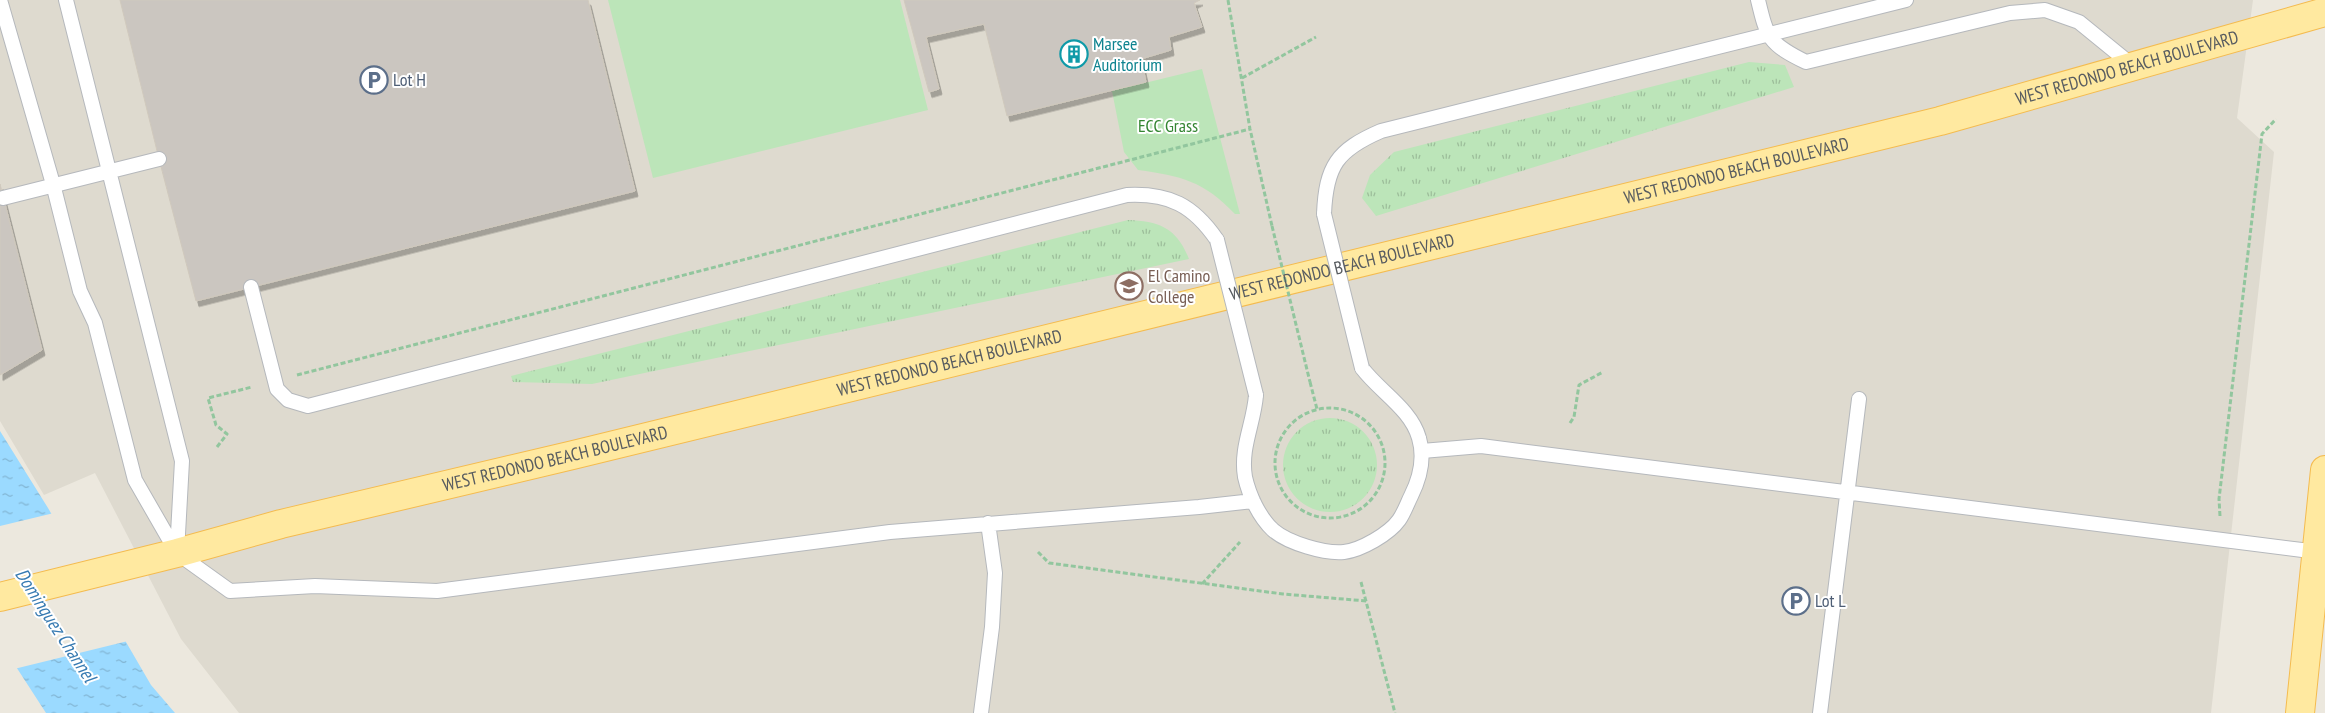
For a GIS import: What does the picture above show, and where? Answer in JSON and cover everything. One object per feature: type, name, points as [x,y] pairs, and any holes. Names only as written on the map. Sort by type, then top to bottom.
[{"type":"main road","name":"WEST REDONDO BEACH BOULEVARD","points":[[0,597],[177,553],[281,524],[563,458],[1940,120],[2325,12]]},
{"type":"main road","points":[[2300,713],[2325,470]]},
{"type":"lane","points":[[0,0],[53,184],[80,291],[94,323],[135,480],[177,553],[230,591],[315,586],[437,591],[890,532],[1199,508],[1253,501]]},
{"type":"lane","points":[[66,0],[182,461],[177,553]]},
{"type":"lane","points":[[1758,0],[1766,33],[1785,52],[1806,62],[2010,12],[2045,10],[2079,22],[2133,66]]},
{"type":"lane","points":[[252,287],[277,389],[288,400],[308,406],[1127,195],[1147,194],[1166,198],[1184,206],[1206,224],[1217,240],[1256,395],[1255,412],[1244,453],[1245,477],[1253,501],[1274,530],[1302,546],[1344,552],[1378,539],[1399,520],[1419,476],[1422,451],[1418,436],[1411,422],[1362,368],[1324,214],[1325,194],[1330,172],[1342,153],[1360,140],[1381,131],[1766,33],[1906,0]]},
{"type":"lane","points":[[4,198],[53,184],[158,159]]},
{"type":"lane","points":[[1820,713],[1859,399]]},
{"type":"lane","points":[[1422,451],[1481,446],[2318,552]]},
{"type":"lane","points":[[981,713],[992,627],[995,573],[988,523]]},
{"type":"path","points":[[1228,0],[1250,129],[1317,409]]},
{"type":"path","points":[[1242,78],[1316,37]]},
{"type":"path","points":[[2222,539],[2219,499],[2262,134],[2276,119]]},
{"type":"path","points":[[216,448],[227,434],[216,425],[208,398],[1250,129]]},
{"type":"path","points":[[1570,423],[1574,418],[1579,385],[1603,372]]},
{"type":"path","points":[[1337,408],[1355,414],[1370,424],[1381,439],[1386,456],[1385,474],[1380,490],[1369,504],[1354,514],[1337,519],[1319,518],[1302,512],[1289,500],[1280,486],[1275,471],[1275,454],[1280,439],[1289,425],[1317,409],[1337,408]]},
{"type":"path","points":[[1202,584],[1240,542]]},
{"type":"path","points":[[1038,552],[1049,563],[1283,594],[1367,601]]},
{"type":"path","points":[[1361,582],[1395,713]]},
{"type":"shaded area","name":"El Camino College","points":[[0,0],[2253,0],[2237,118],[2274,152],[2211,713],[239,713],[181,639],[95,473],[44,495],[0,421]]},
{"type":"green space","points":[[608,0],[900,0],[928,110],[653,178]]},
{"type":"green space","points":[[1749,62],[1785,65],[1794,87],[1376,216],[1362,198],[1370,175],[1394,152]]},
{"type":"green space","name":"ECC Grass","points":[[1202,69],[1240,214],[1235,214],[1213,194],[1191,182],[1167,175],[1138,170],[1124,152],[1112,91]]},
{"type":"green space","points":[[1128,220],[1149,222],[1166,228],[1179,240],[1189,259],[592,384],[513,382],[511,376]]},
{"type":"green space","points":[[1330,418],[1348,422],[1363,432],[1373,447],[1377,465],[1373,483],[1363,498],[1348,508],[1330,512],[1312,508],[1297,498],[1287,483],[1283,465],[1287,447],[1297,432],[1312,422]]},
{"type":"water","name":"Dominguez Channel","points":[[0,431],[48,508],[151,685],[175,713],[46,713],[0,642]]},
{"type":"pier","points":[[54,513],[128,641],[14,669],[0,647],[0,526]]},
{"type":"building","name":"Lot H","points":[[120,0],[588,0],[635,191],[196,301]]},
{"type":"building","name":"Marsee Auditorium","points":[[904,0],[1200,0],[1194,3],[1202,27],[1169,37],[1171,50],[1141,59],[1146,82],[1007,116],[984,24],[926,37],[939,89],[929,92]]},
{"type":"building","points":[[0,184],[42,350],[0,375]]},
{"type":"place","name":"Marsee Auditorium","points":[[1074,54]]},
{"type":"place","name":"Lot H","points":[[374,80]]},
{"type":"place","name":"El Camino College","points":[[1129,286]]},
{"type":"place","name":"Lot L","points":[[1796,601]]}]
